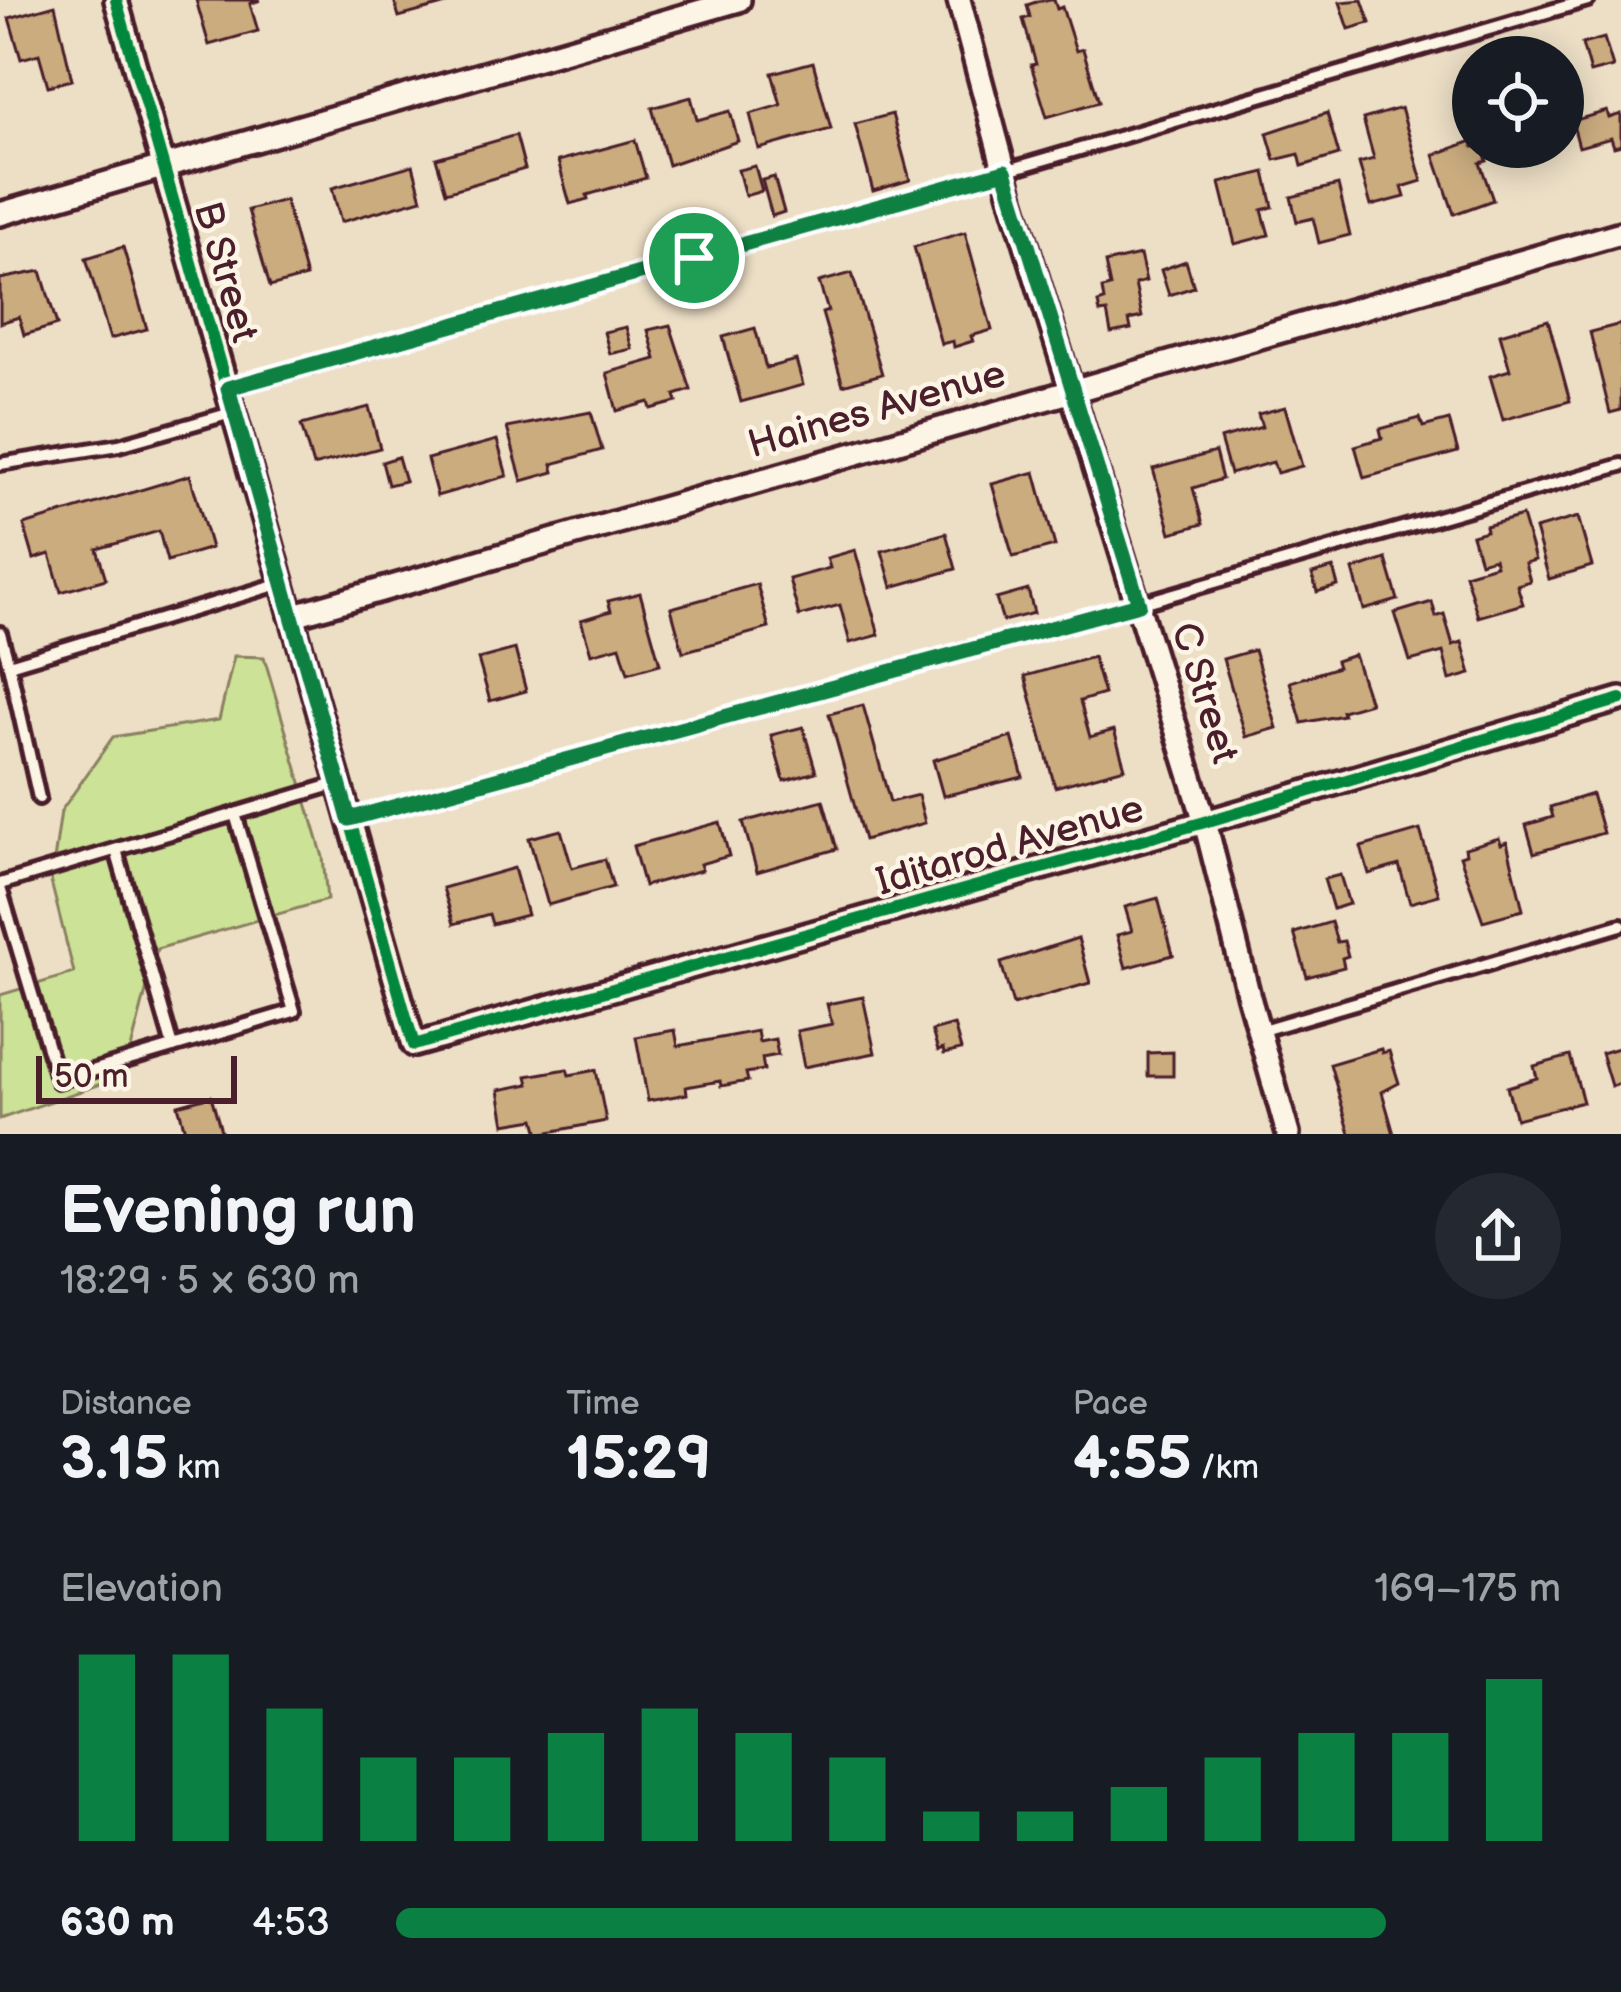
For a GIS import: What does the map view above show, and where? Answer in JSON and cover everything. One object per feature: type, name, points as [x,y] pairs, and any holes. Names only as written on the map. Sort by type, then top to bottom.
[{"type":"street","name":"B Street","points":[[116,0],[414,1045]]},
{"type":"street","points":[[0,214],[739,0]]},
{"type":"street","name":"C Street","points":[[959,0],[1005,171],[1205,822],[1288,1134]]},
{"type":"street","name":"Haines Avenue","points":[[291,616],[1621,233]]},
{"type":"street","name":"Iditarod Avenue","points":[[414,1045],[1205,822],[1621,699]]},
{"type":"lane","points":[[228,388],[1005,171],[1588,0]]},
{"type":"lane","points":[[0,464],[119,445],[235,412]]},
{"type":"lane","points":[[349,819],[1139,604],[1621,465]]},
{"type":"lane","points":[[9,664],[282,584]]},
{"type":"lane","points":[[0,633],[39,798]]},
{"type":"lane","points":[[235,814],[294,1011],[58,1081],[0,886],[339,782]]},
{"type":"lane","points":[[116,850],[173,1047]]},
{"type":"lane","points":[[1259,1031],[1621,925]]},
{"type":"green space","points":[[234,656],[264,657],[323,857],[327,900],[157,949],[124,1076],[0,1119],[0,995],[74,973],[51,882],[61,811],[113,737],[219,720]]},
{"type":"building","points":[[196,0],[260,0],[250,4],[258,31],[209,45]]},
{"type":"building","points":[[394,0],[461,0],[399,17]]},
{"type":"building","points":[[1054,0],[1057,9],[1062,7],[1076,51],[1083,49],[1099,102],[1047,117],[1023,19],[1030,17],[1027,5]]},
{"type":"building","points":[[1362,0],[1370,23],[1349,29],[1340,2]]},
{"type":"building","points":[[55,5],[72,80],[48,86],[39,54],[21,59],[9,18]]},
{"type":"building","points":[[1604,38],[1613,67],[1590,73],[1584,43]]},
{"type":"building","points":[[813,62],[831,129],[759,149],[750,114],[781,105],[772,73]]},
{"type":"building","points":[[691,97],[697,120],[730,111],[738,141],[668,165],[652,108]]},
{"type":"building","points":[[1401,108],[1422,181],[1402,187],[1405,197],[1371,206],[1359,163],[1374,159],[1363,119]]},
{"type":"building","points":[[1607,111],[1609,118],[1621,114],[1621,145],[1614,147],[1611,138],[1584,146],[1584,118]]},
{"type":"building","points":[[1327,113],[1339,155],[1302,166],[1299,154],[1275,160],[1267,133]]},
{"type":"building","points":[[892,114],[910,180],[873,191],[855,124]]},
{"type":"building","points":[[516,135],[525,169],[446,192],[436,158]]},
{"type":"building","points":[[635,140],[646,178],[570,204],[558,161]]},
{"type":"building","points":[[1452,148],[1452,168],[1482,168],[1493,200],[1454,214],[1434,155]]},
{"type":"building","points":[[413,165],[422,199],[341,222],[332,188]]},
{"type":"building","points":[[755,166],[762,191],[745,196],[738,170]]},
{"type":"building","points":[[1265,172],[1273,207],[1262,210],[1269,235],[1235,244],[1220,183]]},
{"type":"building","points":[[774,177],[784,212],[772,216],[762,180]]},
{"type":"building","points":[[1338,185],[1350,235],[1319,243],[1313,218],[1297,222],[1291,197]]},
{"type":"building","points":[[285,200],[306,277],[270,287],[248,210]]},
{"type":"building","points":[[965,232],[992,330],[954,347],[953,341],[941,344],[914,247]]},
{"type":"building","points":[[123,247],[147,329],[110,339],[86,258]]},
{"type":"building","points":[[1140,255],[1146,281],[1135,284],[1142,317],[1129,320],[1131,329],[1111,333],[1107,312],[1100,313],[1098,303],[1104,301],[1102,289],[1110,287],[1105,263]]},
{"type":"building","points":[[1186,261],[1194,287],[1169,295],[1161,270]]},
{"type":"building","points":[[41,271],[57,325],[24,335],[19,317],[0,323],[0,279]]},
{"type":"building","points":[[852,273],[882,374],[843,385],[822,313],[828,311],[819,282]]},
{"type":"building","points":[[1548,320],[1570,401],[1503,420],[1490,376],[1510,370],[1500,334]]},
{"type":"building","points":[[1621,324],[1621,410],[1610,413],[1590,332]]},
{"type":"building","points":[[670,325],[691,390],[675,395],[677,402],[651,409],[649,402],[617,411],[607,373],[656,359],[648,330]]},
{"type":"building","points":[[626,327],[632,349],[610,354],[604,332]]},
{"type":"building","points":[[755,328],[766,368],[796,360],[803,385],[741,402],[723,337]]},
{"type":"building","points":[[369,407],[380,448],[313,466],[301,425]]},
{"type":"building","points":[[1285,407],[1302,466],[1277,473],[1273,462],[1230,474],[1220,439],[1262,427],[1258,414]]},
{"type":"building","points":[[591,412],[602,450],[552,464],[554,472],[522,481],[507,428]]},
{"type":"building","points":[[1420,418],[1423,427],[1449,420],[1458,452],[1364,478],[1355,446],[1382,438],[1380,429]]},
{"type":"building","points":[[497,440],[507,476],[437,496],[427,459]]},
{"type":"building","points":[[1215,452],[1222,479],[1193,488],[1203,524],[1171,533],[1153,469]]},
{"type":"building","points":[[398,457],[405,481],[388,485],[382,462]]},
{"type":"building","points":[[1035,472],[1055,546],[1013,557],[992,484]]},
{"type":"building","points":[[190,475],[211,548],[167,561],[159,531],[97,549],[106,579],[61,592],[50,554],[34,559],[24,525]]},
{"type":"building","points":[[1522,516],[1535,560],[1525,563],[1530,581],[1517,585],[1523,604],[1478,617],[1465,574],[1496,565],[1494,558],[1480,562],[1472,535],[1486,531],[1485,526]]},
{"type":"building","points":[[1578,517],[1592,566],[1549,579],[1535,529]]},
{"type":"building","points":[[946,533],[956,569],[892,587],[882,551]]},
{"type":"building","points":[[855,550],[879,635],[850,643],[840,605],[799,616],[789,579],[830,568],[827,558]]},
{"type":"building","points":[[1386,559],[1398,600],[1364,610],[1353,570]]},
{"type":"building","points":[[1333,568],[1338,586],[1317,592],[1312,574]]},
{"type":"building","points":[[757,584],[769,628],[683,652],[671,608]]},
{"type":"building","points":[[1028,590],[1034,613],[1003,621],[996,599]]},
{"type":"building","points":[[640,593],[660,664],[628,673],[620,646],[591,654],[581,620],[611,611],[608,601]]},
{"type":"building","points":[[1432,602],[1436,617],[1444,614],[1453,645],[1462,642],[1471,674],[1450,680],[1443,652],[1410,661],[1395,613]]},
{"type":"building","points":[[515,649],[526,691],[490,701],[478,659]]},
{"type":"building","points":[[1254,650],[1277,728],[1246,737],[1223,659]]},
{"type":"building","points":[[1354,655],[1370,703],[1342,711],[1343,715],[1302,723],[1290,682],[1338,667],[1336,661]]},
{"type":"building","points":[[1093,657],[1104,694],[1080,701],[1090,737],[1114,730],[1125,768],[1055,787],[1025,676]]},
{"type":"building","points":[[863,705],[890,802],[918,795],[925,823],[864,840],[829,714]]},
{"type":"building","points":[[803,727],[816,772],[784,781],[771,735]]},
{"type":"building","points":[[1012,737],[1023,777],[943,796],[933,760]]},
{"type":"building","points":[[1592,794],[1603,833],[1534,853],[1526,825],[1553,817],[1550,807]]},
{"type":"building","points":[[823,800],[837,849],[757,872],[743,822]]},
{"type":"building","points":[[720,822],[729,856],[700,864],[702,870],[644,886],[633,846]]},
{"type":"building","points":[[561,830],[572,868],[605,859],[613,887],[548,905],[529,838]]},
{"type":"building","points":[[1420,830],[1439,895],[1410,903],[1399,865],[1369,874],[1361,847]]},
{"type":"building","points":[[1499,838],[1501,844],[1507,842],[1523,910],[1483,921],[1460,856],[1466,854],[1465,848]]},
{"type":"building","points":[[514,868],[527,915],[492,924],[489,914],[454,924],[443,888]]},
{"type":"building","points":[[1340,875],[1349,904],[1333,909],[1324,879]]},
{"type":"building","points":[[1158,898],[1173,955],[1126,968],[1117,935],[1132,931],[1125,907]]},
{"type":"building","points":[[1331,922],[1337,942],[1344,941],[1348,956],[1342,958],[1344,967],[1307,977],[1294,933]]},
{"type":"building","points":[[1078,938],[1090,983],[1013,1005],[1001,963]]},
{"type":"building","points":[[863,997],[875,1053],[804,1067],[797,1031],[832,1024],[827,1004]]},
{"type":"building","points":[[954,1025],[961,1050],[944,1054],[943,1049],[938,1051],[932,1031]]},
{"type":"building","points":[[675,1030],[678,1046],[757,1031],[759,1042],[775,1039],[778,1055],[762,1058],[764,1070],[746,1073],[748,1081],[686,1087],[687,1094],[648,1101],[636,1037]]},
{"type":"building","points":[[1621,1047],[1621,1083],[1611,1086],[1601,1053]]},
{"type":"building","points":[[1381,1049],[1382,1053],[1389,1051],[1399,1083],[1382,1092],[1394,1134],[1350,1134],[1330,1064]]},
{"type":"building","points":[[1173,1052],[1173,1076],[1148,1076],[1148,1053]]},
{"type":"building","points":[[1570,1056],[1583,1102],[1516,1119],[1507,1087],[1537,1078],[1534,1066]]},
{"type":"building","points":[[567,1069],[569,1075],[596,1070],[606,1121],[539,1134],[535,1119],[505,1124],[499,1090],[529,1084],[527,1076]]},
{"type":"building","points":[[211,1096],[222,1134],[186,1134],[178,1105]]},
{"type":"cycle path","points":[[116,0],[414,1045],[1205,822],[1621,699]]},
{"type":"route","points":[[1005,171],[1139,604],[349,819],[228,388],[694,258],[1005,171]]}]
